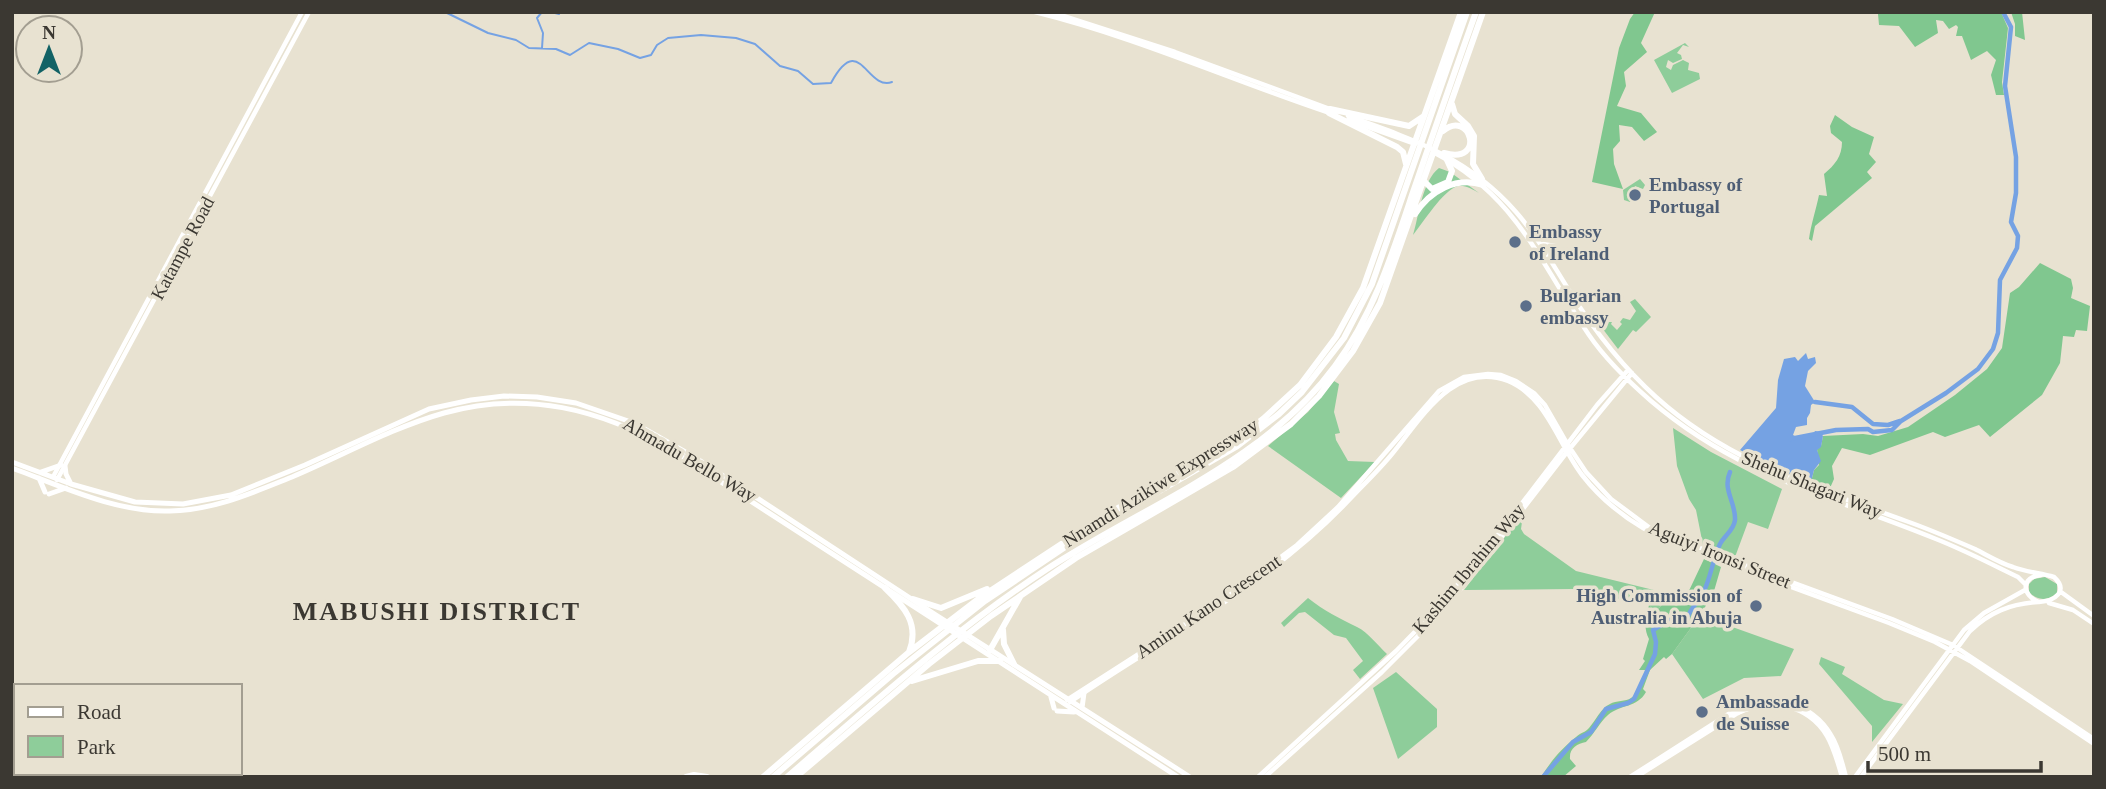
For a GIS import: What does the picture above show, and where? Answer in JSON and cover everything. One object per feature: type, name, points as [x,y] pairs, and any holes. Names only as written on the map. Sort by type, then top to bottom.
[{"type":"highway","name":"Nnamdi Azikiwe Expressway","points":[[763,777],[908,653],[999,584],[1068,538],[1236,440],[1282,403],[1314,369],[1350,313],[1380,244],[1461,12]]},
{"type":"highway","name":"Nnamdi Azikiwe Expressway","points":[[773,777],[956,623],[1058,552],[1242,443],[1279,414],[1313,379],[1349,328],[1381,261],[1467,12]]},
{"type":"highway","name":"Nnamdi Azikiwe Expressway","points":[[787,777],[880,696],[982,615],[1094,539],[1206,477],[1268,435],[1304,403],[1351,343],[1364,320],[1395,244],[1477,12]]},
{"type":"highway","points":[[1477,12],[1477,30]]},
{"type":"highway","name":"Nnamdi Azikiwe Expressway","points":[[796,777],[959,640],[1022,594],[1076,558],[1225,472],[1291,424],[1320,396],[1344,365],[1380,303],[1483,12]]},
{"type":"highway","points":[[1450,41],[1463,23]]},
{"type":"highway","points":[[1452,100],[1455,114],[1474,136],[1474,164],[1482,182]]},
{"type":"highway","points":[[1329,111],[1409,126],[1425,115]]},
{"type":"highway","points":[[1329,111],[1397,147],[1403,152],[1407,165]]},
{"type":"highway","points":[[1440,136],[1445,129],[1458,125],[1470,136],[1468,149],[1463,154],[1442,154]]},
{"type":"highway","points":[[1424,181],[1428,188],[1432,189],[1448,182],[1452,171],[1442,154]]},
{"type":"highway","points":[[1409,225],[1420,207],[1446,188],[1466,180],[1482,182]]},
{"type":"highway","points":[[1380,244],[1381,261]]},
{"type":"highway","points":[[1364,320],[1380,303]]},
{"type":"highway","points":[[1199,463],[1219,458]]},
{"type":"highway","points":[[1058,552],[1068,538]]},
{"type":"highway","points":[[1076,558],[1094,539]]},
{"type":"highway","points":[[913,599],[930,607],[941,608],[999,584]]},
{"type":"highway","points":[[885,588],[900,602],[911,623],[914,636],[908,653]]},
{"type":"highway","points":[[981,660],[1022,594]]},
{"type":"highway","points":[[938,618],[941,608]]},
{"type":"highway","points":[[1003,628],[1004,644],[1014,664]]},
{"type":"highway","points":[[907,683],[981,660],[1000,661]]},
{"type":"highway","points":[[867,716],[880,696]]},
{"type":"highway","points":[[808,739],[827,730]]},
{"type":"highway","points":[[811,755],[832,746]]},
{"type":"highway","points":[[686,777],[707,777]]},
{"type":"main road","name":"Katampe Road","points":[[63,465],[302,12]]},
{"type":"main road","name":"Katampe Road","points":[[54,480],[309,12]]},
{"type":"main road","points":[[1035,12],[1230,74]]},
{"type":"main road","points":[[1051,12],[1230,74]]},
{"type":"main road","name":"Shehu Shagari Way","points":[[1230,74],[1412,141],[1442,154],[1482,182],[1510,205],[1539,242],[1598,334],[1630,371],[1686,422],[1739,456],[1767,470],[1938,533],[2012,567],[2041,575]]},
{"type":"main road","name":"Shehu Shagari Way","points":[[1482,182],[1513,215],[1542,257],[1590,337],[1624,377],[1684,427],[1737,461],[1797,488],[1935,538],[2008,572],[2025,587]]},
{"type":"main road","points":[[1539,242],[1555,249],[1554,265]]},
{"type":"main road","name":"Kashim Ibrahim Way","points":[[1265,777],[1382,672],[1434,620],[1630,371]]},
{"type":"main road","name":"Aguiyi Ironsi Street","points":[[1346,501],[1375,470],[1439,391],[1457,380],[1479,374],[1501,375],[1528,388],[1545,405],[1574,459],[1598,486],[1636,519],[1664,535],[1710,555],[1892,619],[1953,649],[2094,739]]},
{"type":"main road","name":"Ahmadu Bello Way","points":[[70,486],[135,502],[169,505],[204,501],[231,495],[305,465],[429,409],[504,396],[565,401],[614,415],[670,442],[913,599],[938,618]]},
{"type":"main road","name":"Ahmadu Bello Way","points":[[12,462],[118,505],[169,512],[211,506],[241,498],[410,425],[445,413],[505,404],[564,407],[608,418],[644,435],[885,588],[1014,664],[1178,777]]},
{"type":"main road","points":[[1561,438],[1576,438],[1574,459],[1560,458],[1561,438]]},
{"type":"main road","name":"Kashim Ibrahim Way","points":[[1258,777],[1371,675],[1442,604],[1560,458]]},
{"type":"main road","points":[[63,465],[70,486],[47,493],[40,475],[63,465]]},
{"type":"main road","name":"Ahmadu Bello Way","points":[[12,468],[40,475]]},
{"type":"main road","name":"Aminu Kano Crescent","points":[[1068,700],[1084,694],[1253,584],[1300,548],[1346,501]]},
{"type":"main road","name":"Aminu Kano Crescent","points":[[1068,700],[1241,587],[1297,545],[1346,501]]},
{"type":"main road","points":[[1844,770],[1858,775],[1977,618],[2025,587],[2032,577],[2041,575],[2057,579],[2060,592],[2094,617]]},
{"type":"main road","points":[[2025,587],[2028,596],[2073,610],[2094,624]]},
{"type":"main road","points":[[1953,649],[1991,614],[2011,606],[2055,599],[2060,592]]},
{"type":"main road","points":[[1434,620],[1435,627]]},
{"type":"main road","name":"Aguiyi Ironsi Street","points":[[1953,649],[2094,744]]},
{"type":"main road","name":"Ahmadu Bello Way","points":[[989,651],[1050,694],[1068,700]]},
{"type":"main road","points":[[1050,694],[1055,710],[1080,710],[1084,694]]},
{"type":"main road","points":[[1630,777],[1738,708],[1773,700],[1798,706],[1818,719],[1833,738],[1844,777]]},
{"type":"main road","points":[[1636,777],[1736,714],[1751,707],[1769,704],[1794,708],[1813,719],[1830,741],[1844,777]]},
{"type":"main road","name":"Ahmadu Bello Way","points":[[1080,710],[1190,777]]},
{"type":"green space","points":[[1635,12],[1655,12],[1641,43],[1647,52],[1624,72],[1626,86],[1617,106],[1641,113],[1657,132],[1644,141],[1632,127],[1619,125],[1620,141],[1613,149],[1614,164],[1623,189],[1592,182],[1619,48]]},
{"type":"green space","points":[[1874,12],[2001,12],[2008,28],[2002,82],[2004,95],[1996,95],[1991,75],[1996,60],[1987,51],[1971,60],[1962,36],[1956,36],[1956,25],[1949,29],[1943,21],[1936,20],[1938,33],[1915,47],[1899,26],[1879,25],[1878,14]]},
{"type":"green space","points":[[2011,12],[2022,12],[2025,40],[2015,36]]},
{"type":"green space","points":[[1685,43],[1689,47],[1683,45],[1677,53],[1682,59],[1673,63],[1668,60],[1666,67],[1671,70],[1673,65],[1683,60],[1689,63],[1688,70],[1699,73],[1700,79],[1672,93],[1654,60]]},
{"type":"green space","points":[[1835,115],[1874,137],[1869,154],[1876,162],[1867,172],[1872,178],[1815,226],[1812,241],[1809,239],[1819,195],[1827,196],[1824,174],[1837,160],[1842,147],[1842,142],[1831,133],[1830,126]]},
{"type":"green space","points":[[1439,168],[1450,172],[1479,193],[1464,186],[1452,189],[1413,235],[1425,190]]},
{"type":"green space","points":[[1640,179],[1645,185],[1643,189],[1635,186],[1630,202],[1624,200],[1623,190]]},
{"type":"green space","points":[[2040,263],[2071,279],[2071,298],[2090,306],[2087,331],[2076,330],[2074,337],[2063,336],[2060,363],[2042,395],[1990,437],[1979,425],[1945,437],[1933,432],[1870,455],[1842,448],[1832,466],[1834,479],[1830,488],[1811,482],[1814,470],[1819,465],[1817,449],[1821,446],[1823,436],[1878,436],[1908,427],[1987,369],[2002,348],[2010,293],[2019,287]]},
{"type":"green space","points":[[1635,299],[1651,317],[1636,332],[1633,330],[1618,349],[1596,320],[1607,314],[1604,318],[1612,322],[1617,330],[1623,318],[1630,320],[1636,311],[1630,302]]},
{"type":"green space","points":[[1334,381],[1339,384],[1334,412],[1340,433],[1335,434],[1336,440],[1348,461],[1375,462],[1341,498],[1268,446],[1308,412]]},
{"type":"green space","points":[[1673,428],[1711,452],[1782,489],[1768,529],[1748,522],[1735,557],[1703,545],[1696,510],[1677,466]]},
{"type":"green space","points":[[1518,520],[1522,522],[1521,529],[1524,534],[1576,571],[1666,593],[1661,606],[1655,612],[1649,605],[1573,589],[1464,590]]},
{"type":"green space","points":[[1704,559],[1721,567],[1712,598],[1709,598],[1703,612],[1724,624],[1696,621],[1672,654],[1666,659],[1664,657],[1650,670],[1643,689],[1646,692],[1642,697],[1608,715],[1586,742],[1572,749],[1570,759],[1576,766],[1563,777],[1541,777],[1561,751],[1587,730],[1604,708],[1629,699],[1637,693],[1645,674],[1645,670],[1639,670],[1645,661],[1643,659],[1649,639],[1646,618],[1649,605],[1655,612],[1661,606],[1666,593],[1686,597]]},
{"type":"green space","points":[[2045,577],[2057,584],[2057,593],[2046,599],[2035,597],[2029,592],[2029,584],[2034,579]]},
{"type":"green space","points":[[1308,598],[1326,611],[1361,629],[1387,654],[1360,679],[1353,670],[1363,661],[1346,638],[1334,635],[1305,612],[1299,613],[1284,627],[1281,623]]},
{"type":"green space","points":[[1696,621],[1724,624],[1794,649],[1781,676],[1744,678],[1703,699],[1672,654]]},
{"type":"green space","points":[[1821,657],[1845,667],[1842,674],[1884,700],[1903,704],[1872,742],[1872,726],[1819,664]]},
{"type":"green space","points":[[1396,672],[1437,709],[1437,727],[1398,759],[1373,688]]},
{"type":"water","points":[[1806,353],[1808,359],[1815,357],[1816,363],[1808,371],[1805,386],[1815,402],[1811,405],[1807,425],[1796,427],[1793,435],[1799,438],[1801,435],[1813,435],[1815,431],[1823,436],[1821,447],[1817,450],[1821,461],[1814,470],[1811,482],[1777,469],[1740,450],[1776,408],[1778,380],[1784,359],[1795,357],[1798,361]]},
{"type":"waterway","points":[[394,12],[406,12]]},
{"type":"waterway","points":[[445,12],[488,33],[516,40],[529,48],[556,49],[570,55],[589,43],[618,49],[640,58],[651,55],[657,45],[668,38],[701,35],[736,38],[755,44],[780,66],[798,71],[813,84],[831,83],[841,68],[849,62],[863,66],[883,82],[892,82]]},
{"type":"waterway","points":[[542,12],[537,18],[543,33],[542,48]]},
{"type":"waterway","points":[[551,12],[560,12]]},
{"type":"waterway","points":[[1790,439],[1836,430],[1892,430],[1901,421],[1978,369],[1993,349],[1998,333],[2000,280],[2017,248],[2018,236],[2011,222],[2016,193],[2016,157],[2005,86],[2011,27],[2003,12]]},
{"type":"waterway","points":[[1815,402],[1852,407],[1873,424],[1888,425],[1900,421]]},
{"type":"waterway","points":[[1543,777],[1573,742],[1591,732],[1606,709],[1634,699],[1655,654],[1653,630],[1670,620],[1687,619],[1702,595],[1720,544],[1735,520],[1728,490],[1730,472]]},
{"type":"place","name":"Embassy of Portugal","points":[[1635,195]]},
{"type":"place","name":"Embassy of Ireland","points":[[1515,242]]},
{"type":"place","name":"Bulgarian embassy","points":[[1526,306]]},
{"type":"place","name":"High Commission of Australia in Abuja","points":[[1756,606]]},
{"type":"place","name":"Ambassade de Suisse","points":[[1702,712]]},
{"type":"district","name":"MABUSHI DISTRICT","points":[[437,611]]}]
